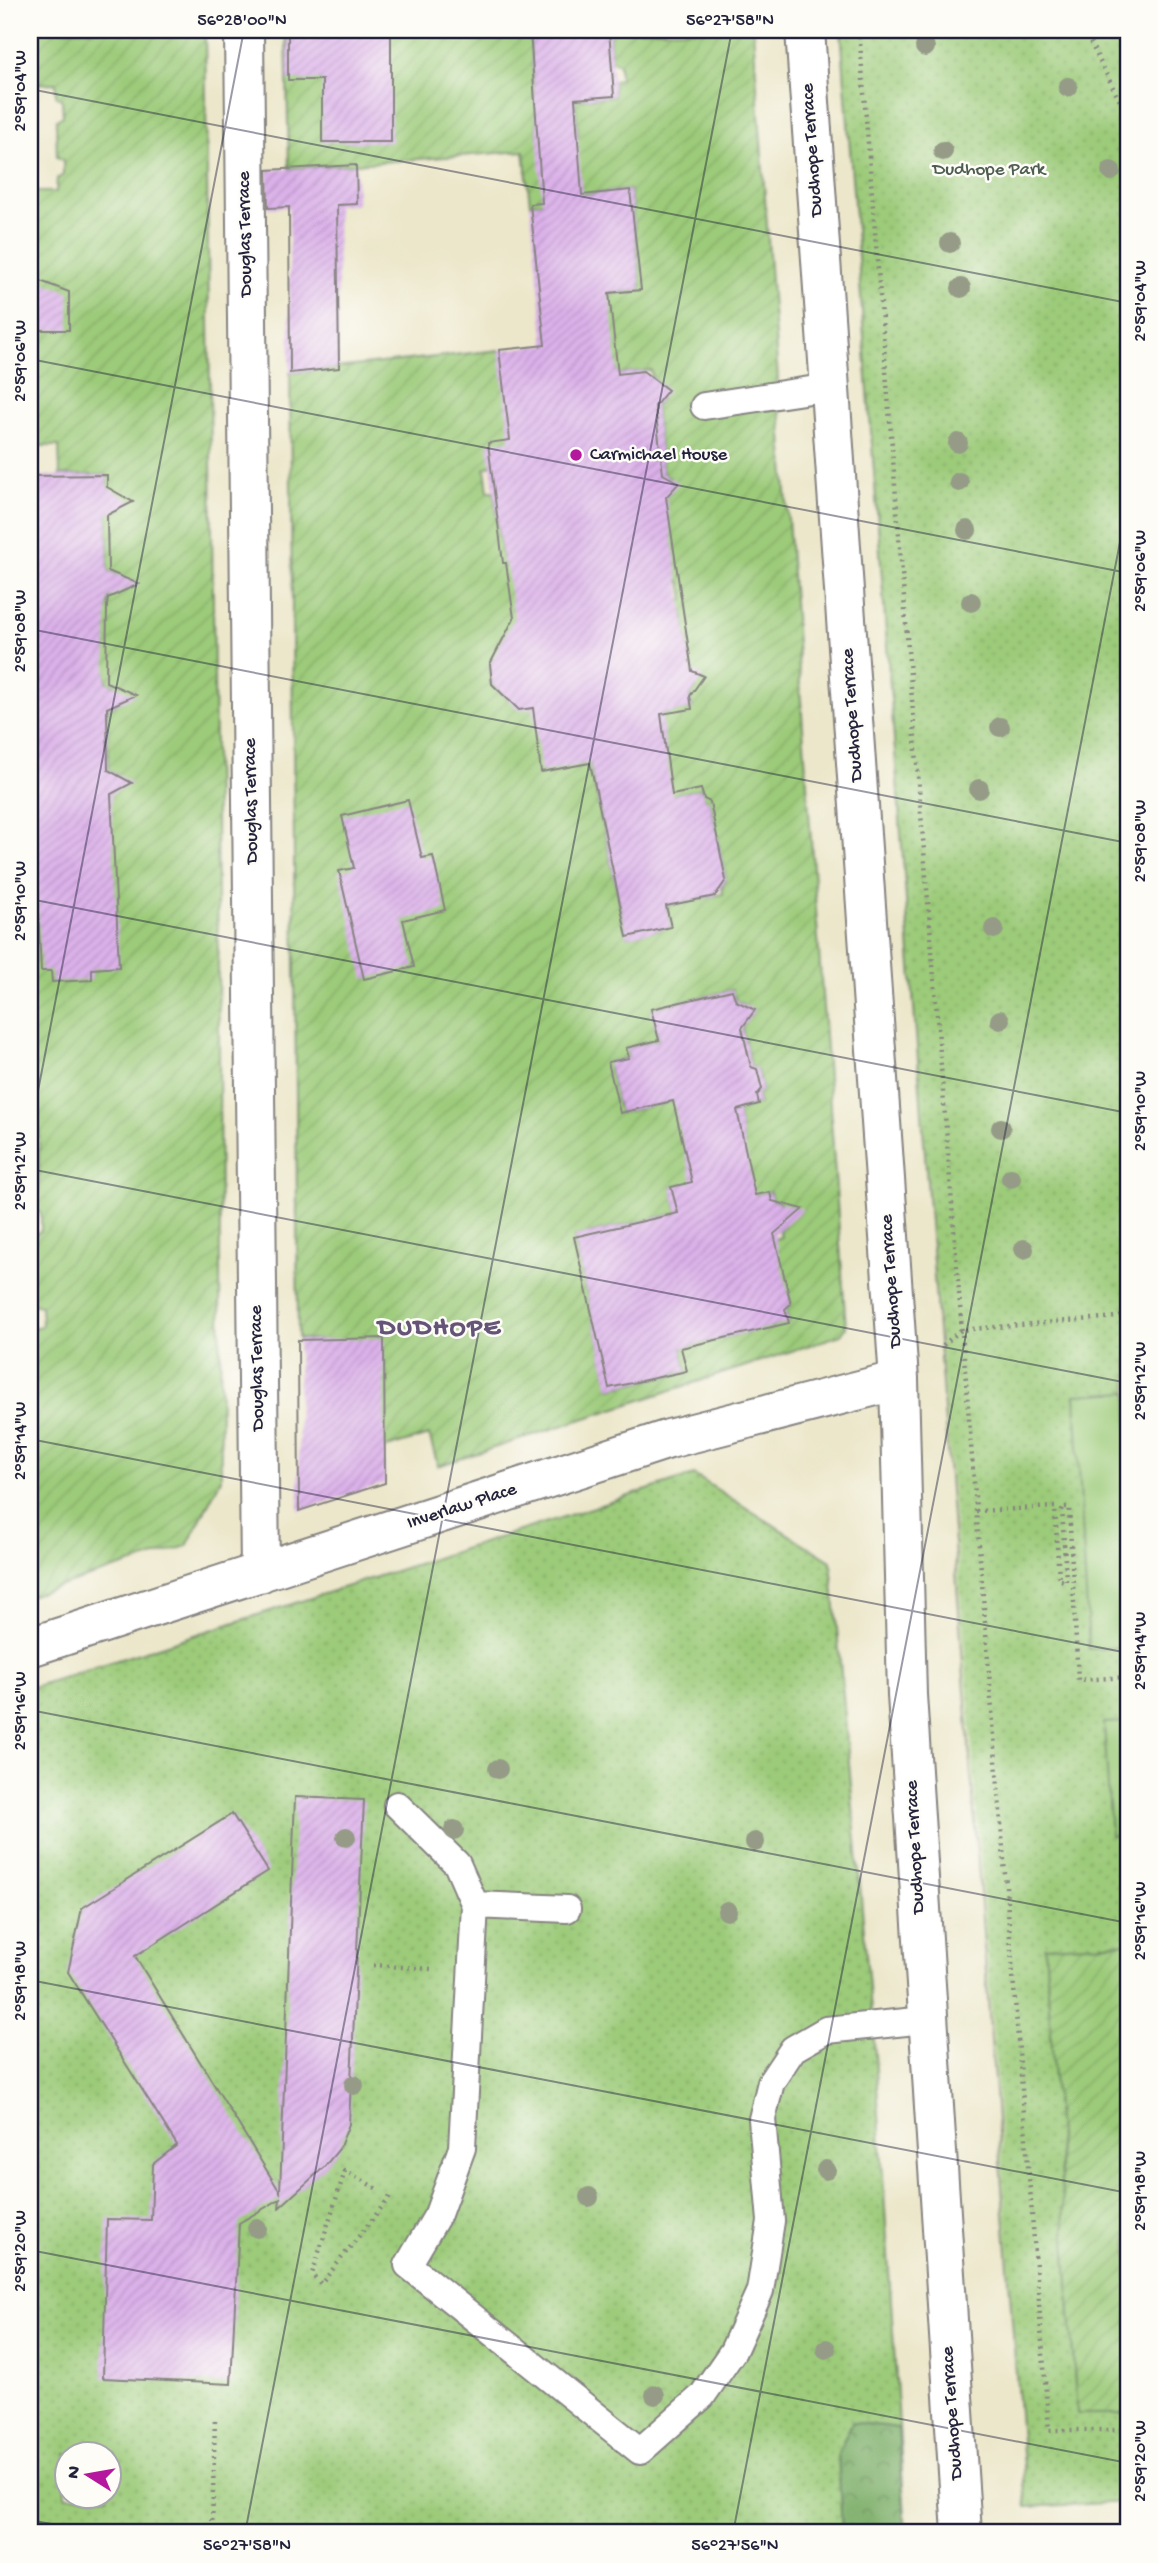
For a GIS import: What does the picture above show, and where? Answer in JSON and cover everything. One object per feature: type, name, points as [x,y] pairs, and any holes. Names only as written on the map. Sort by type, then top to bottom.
[{"type":"street","name":"Douglas Terrace","points":[[244,30],[260,1573]]},
{"type":"street","name":"Dudhope Terrace","points":[[805,30],[899,1380],[907,1695],[926,2020],[962,2533]]},
{"type":"street","name":"Inverlaw Place","points":[[30,1647],[669,1439],[899,1380]]},
{"type":"lane","points":[[704,406],[830,387]]},
{"type":"lane","points":[[397,1805],[457,1864],[475,1905],[462,2148],[438,2214],[408,2265],[640,2451],[702,2396],[733,2351],[760,2291],[771,2221],[762,2119],[771,2082],[793,2049],[826,2030],[926,2020]]},
{"type":"lane","points":[[475,1905],[567,1909]]},
{"type":"path","points":[[859,30],[1049,2430],[1128,2430]]},
{"type":"path","points":[[1084,30],[1128,117]]},
{"type":"path","points":[[961,1330],[1128,1316]]},
{"type":"path","points":[[976,1511],[1055,1507],[1059,1580],[1066,1581],[1062,1507],[1069,1507],[1078,1679],[1128,1677]]},
{"type":"path","points":[[373,1965],[471,1972]]},
{"type":"path","points":[[376,2188],[345,2171],[312,2274],[321,2284],[393,2193]]},
{"type":"path","points":[[212,2528],[215,2418]]},
{"type":"green space","points":[[205,30],[219,1031],[221,1479],[187,1546],[30,1596],[30,1343],[31,1328],[42,1326],[41,1306],[31,1304],[30,1236],[41,1231],[41,1213],[31,1208],[30,1195],[39,1195],[39,1110],[30,1109],[30,845],[55,845],[107,796],[117,775],[108,770],[107,709],[116,704],[116,686],[106,682],[106,673],[54,640],[30,640],[30,606],[108,605],[116,574],[108,571],[107,515],[116,510],[106,487],[107,475],[60,475],[59,446],[30,446],[30,192],[56,192],[57,179],[63,175],[63,160],[57,157],[56,120],[63,116],[62,100],[56,96],[56,83],[30,84],[30,32]]},
{"type":"green space","points":[[286,30],[530,30],[538,138],[578,135],[575,99],[614,96],[613,82],[620,78],[619,64],[611,60],[609,30],[753,30],[846,1328],[841,1335],[438,1466],[429,1435],[347,1460],[319,1340],[298,1339],[290,373],[499,350],[549,436],[485,468],[488,491],[494,491],[503,563],[666,497],[672,490],[670,478],[663,474],[655,406],[661,399],[660,384],[652,378],[651,370],[618,374],[593,295],[641,290],[630,190],[559,197],[558,201],[530,204],[524,151],[289,169]],"holes":[[[673,579],[681,582],[684,599],[676,605],[683,611],[690,663],[686,668],[694,672],[696,688],[690,696],[692,708],[661,714],[644,801],[701,789],[704,799],[710,802],[726,880],[722,886],[723,894],[666,906],[670,927],[627,936],[590,763],[589,700],[508,699],[492,684],[490,664],[539,605]],[[732,990],[736,1001],[743,1004],[746,1021],[742,1028],[751,1067],[757,1070],[762,1089],[757,1095],[759,1104],[737,1110],[743,1141],[673,1101],[620,1113],[608,1062],[629,1058],[627,1048],[659,1040],[652,1009]],[[685,1184],[730,1201],[770,1192],[772,1201],[780,1203],[785,1224],[779,1230],[781,1237],[770,1240],[791,1304],[785,1309],[789,1322],[681,1348],[687,1371],[610,1388],[574,1237],[678,1213],[672,1187]]]},
{"type":"green space","name":"Dudhope Park","points":[[841,30],[1128,30],[1128,2502],[1026,2507],[982,1888]]},
{"type":"green space","points":[[1128,1392],[1128,1647],[1089,1649],[1075,1395]]},
{"type":"green space","points":[[694,1475],[831,1561],[875,2054],[906,2533],[30,2533],[30,1688]]},
{"type":"green space","points":[[1128,1722],[1128,1835],[1111,1836],[1104,1723]]},
{"type":"green space","points":[[1128,1943],[1128,2414],[1077,2414],[1045,1947]]},
{"type":"green space","points":[[852,2422],[898,2428],[906,2533],[842,2533],[838,2453]]},
{"type":"building","points":[[288,30],[391,30],[391,142],[322,142],[322,80],[288,80]]},
{"type":"building","points":[[530,30],[609,30],[614,96],[575,99],[582,195],[630,190],[641,290],[609,293],[618,374],[643,371],[668,390],[655,406],[663,474],[679,483],[666,497],[692,671],[704,676],[690,696],[692,709],[661,714],[672,795],[701,789],[704,799],[710,802],[726,880],[715,896],[666,906],[671,927],[627,937],[590,763],[541,772],[533,708],[519,710],[492,684],[490,664],[514,618],[506,563],[503,563],[488,443],[510,440],[499,350],[545,345],[530,204],[542,203]]},
{"type":"building","points":[[356,165],[357,204],[337,205],[339,368],[290,373],[289,207],[268,208],[267,170]]},
{"type":"building","points":[[30,277],[69,292],[69,330],[30,330]]},
{"type":"building","points":[[107,475],[107,487],[133,502],[107,515],[108,571],[139,584],[108,598],[107,605],[106,682],[136,695],[107,708],[108,770],[132,783],[111,794],[119,967],[92,969],[92,980],[52,982],[51,971],[41,971],[35,845],[30,845],[30,476]]},
{"type":"building","points":[[408,800],[422,858],[433,856],[445,910],[403,920],[414,967],[364,979],[339,871],[354,868],[342,816]]},
{"type":"building","points":[[732,990],[736,1001],[755,1010],[742,1028],[751,1067],[757,1069],[762,1089],[757,1095],[759,1104],[737,1110],[755,1195],[770,1192],[772,1201],[803,1209],[774,1234],[791,1304],[785,1309],[789,1323],[681,1348],[687,1371],[609,1388],[574,1237],[678,1213],[671,1187],[692,1182],[673,1101],[620,1113],[608,1062],[629,1058],[626,1048],[659,1040],[651,1009]]},
{"type":"building","points":[[384,1338],[385,1483],[299,1511],[298,1340]]},
{"type":"building","points":[[295,1797],[364,1800],[349,2124],[339,2149],[324,2167],[279,2208],[280,2199],[239,2223],[231,2384],[103,2378],[107,2219],[151,2220],[153,2164],[177,2145],[68,1972],[82,1908],[232,1814],[268,1871],[135,1956],[280,2192]]},
{"type":"place","name":"Carmichael House","points":[[576,455]]},
{"type":"district","name":"DUDHOPE","points":[[440,1329]]}]
